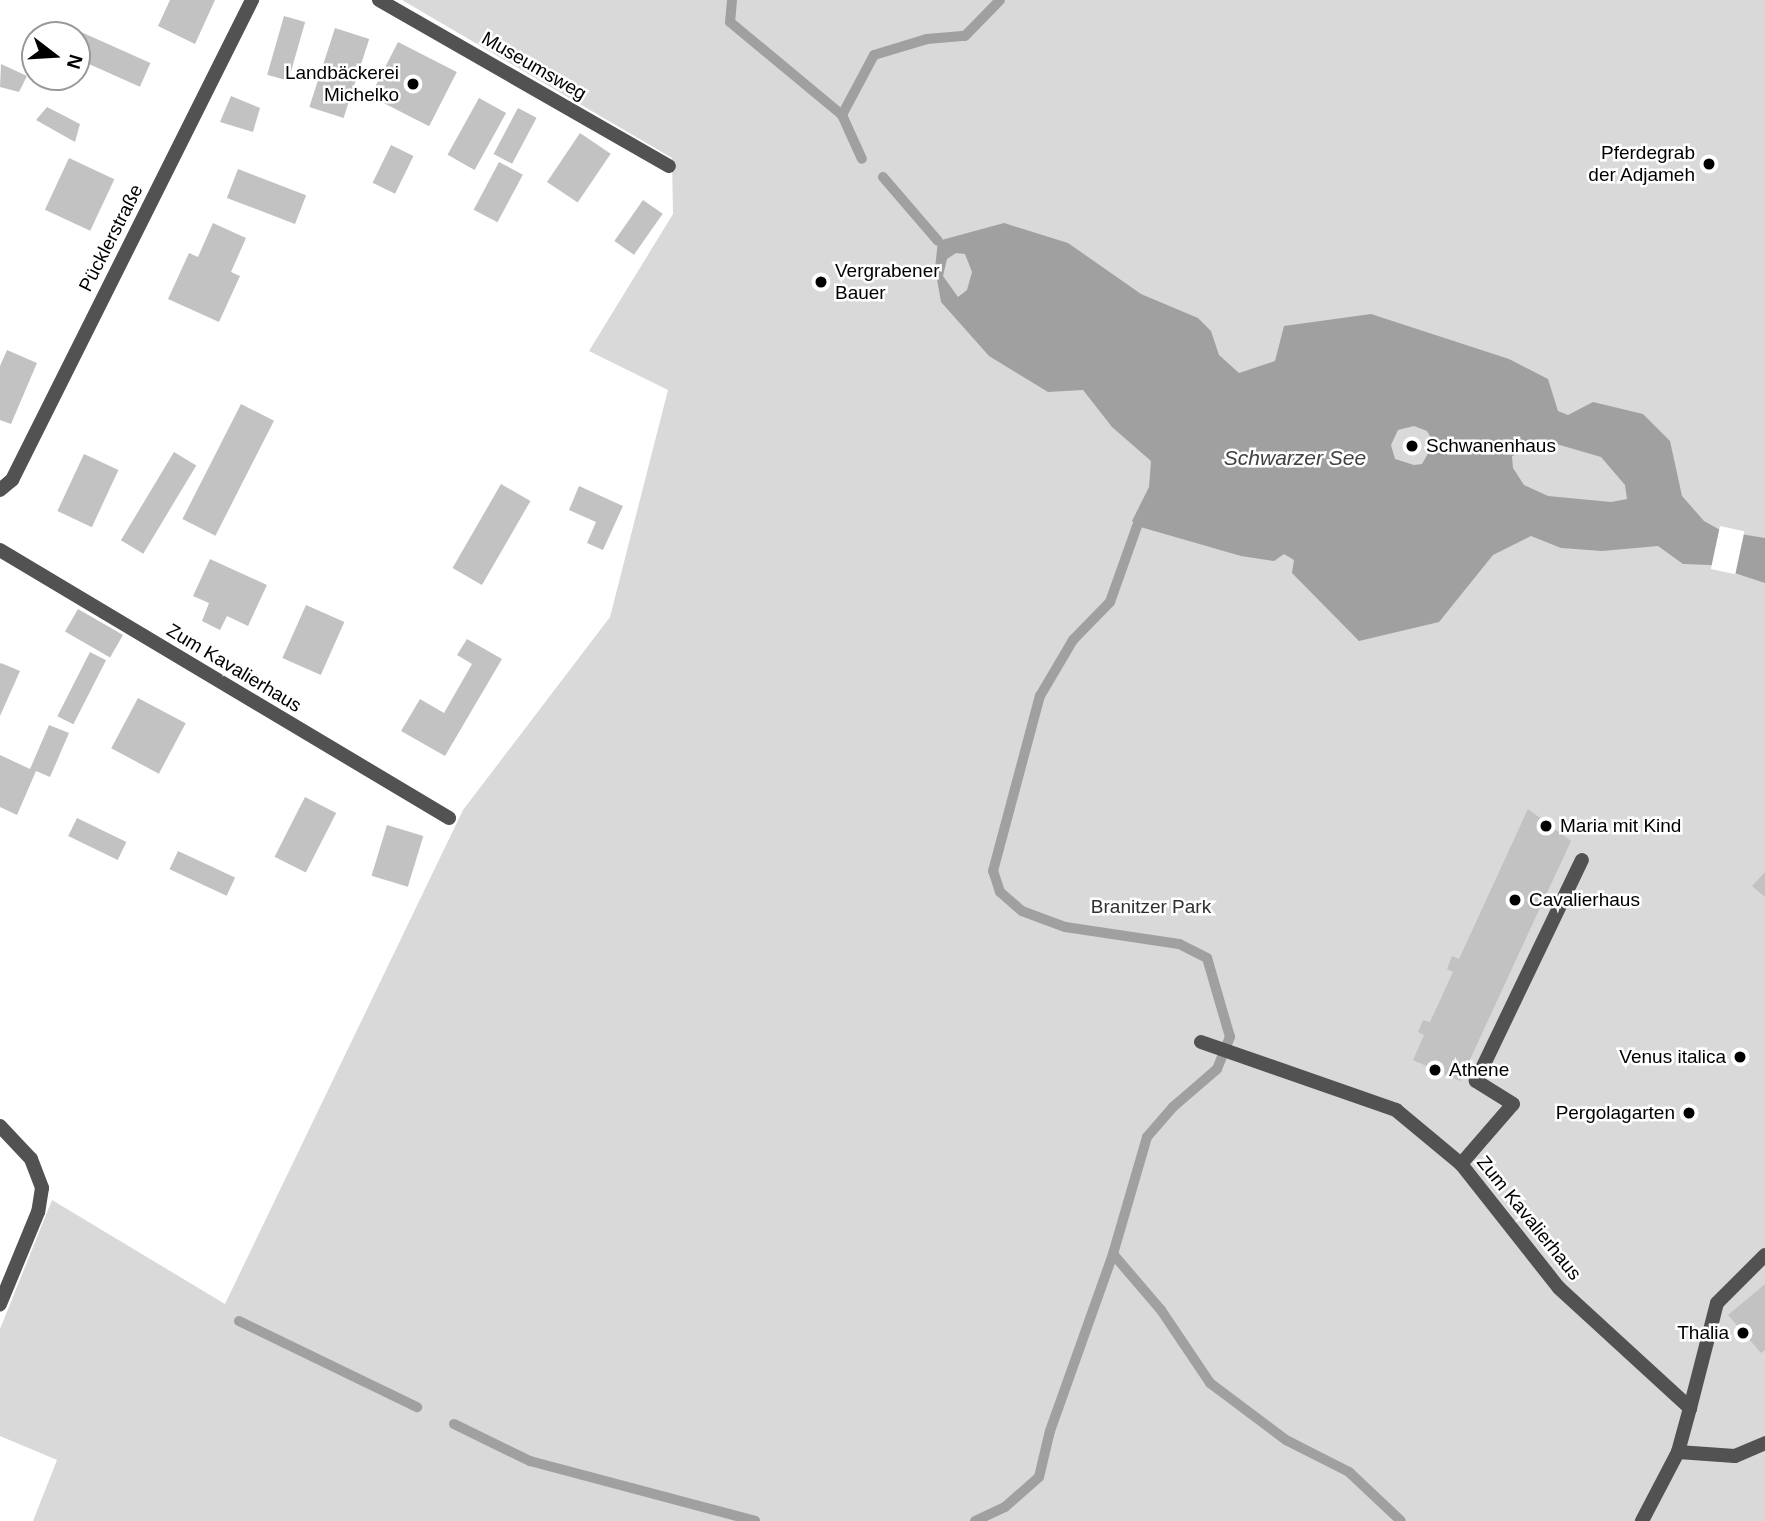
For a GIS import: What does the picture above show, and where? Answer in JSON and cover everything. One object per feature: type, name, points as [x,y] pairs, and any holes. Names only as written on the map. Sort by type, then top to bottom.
[{"type":"street","name":"Pücklerstraße","points":[[0,490],[12,480],[252,0]]},
{"type":"street","name":"Museumsweg","points":[[379,0],[669,166]]},
{"type":"street","name":"Zum Kavalierhaus","points":[[0,550],[449,818]]},
{"type":"street","points":[[1461,1164],[1513,1104],[1476,1081],[1582,860]]},
{"type":"street","name":"Zum Kavalierhaus","points":[[1201,1042],[1317,1079],[1396,1110],[1461,1164],[1559,1288],[1689,1408]]},
{"type":"street","points":[[0,1126],[31,1159],[42,1188],[38,1212],[0,1304]]},
{"type":"street","points":[[1642,1521],[1678,1452],[1717,1303],[1765,1255]]},
{"type":"street","points":[[1678,1452],[1735,1457],[1765,1443]]},
{"type":"green space","name":"Branitzer Park","points":[[402,0],[1765,0],[1765,1521],[33,1521],[57,1460],[0,1436],[0,1329],[52,1200],[225,1304],[463,810],[610,617],[668,390],[589,351],[673,214],[672,158]]},
{"type":"water","name":"Schwarzer See","points":[[1004,223],[1068,243],[1141,294],[1198,318],[1211,331],[1219,355],[1239,373],[1275,361],[1284,326],[1371,314],[1509,359],[1548,379],[1558,411],[1568,415],[1593,402],[1643,414],[1670,441],[1682,496],[1704,521],[1722,531],[1765,538],[1765,583],[1710,565],[1683,564],[1658,546],[1602,551],[1561,548],[1531,536],[1493,555],[1439,622],[1359,641],[1292,573],[1294,560],[1284,554],[1274,561],[1241,556],[1137,526],[1132,521],[1149,487],[1151,461],[1112,427],[1083,390],[1048,392],[989,356],[941,302],[935,268],[938,241]],"holes":[[[956,253],[965,254],[972,272],[967,290],[958,297],[943,276],[947,259]],[[1414,426],[1427,431],[1434,443],[1422,464],[1414,465],[1395,459],[1391,445],[1398,430]],[[1553,443],[1601,457],[1625,485],[1627,499],[1611,502],[1548,496],[1524,485],[1513,468],[1512,456]]]},
{"type":"pier","points":[[1720,526],[1744,531],[1735,574],[1711,569]]},
{"type":"building","points":[[170,0],[215,0],[195,44],[158,26]]},
{"type":"building","points":[[284,16],[305,22],[288,81],[267,75]]},
{"type":"building","points":[[335,28],[369,39],[344,118],[309,107]]},
{"type":"building","points":[[91,36],[150,63],[140,87],[91,65]]},
{"type":"building","name":"Landbäckerei Michelko","points":[[398,42],[457,72],[429,126],[370,96]]},
{"type":"building","points":[[1,64],[21,73],[19,92],[0,87]]},
{"type":"building","points":[[231,96],[260,108],[253,132],[220,122]]},
{"type":"building","points":[[479,98],[506,113],[475,170],[447,155]]},
{"type":"building","points":[[47,107],[80,124],[75,142],[36,120]]},
{"type":"building","points":[[518,108],[537,118],[512,164],[494,154]]},
{"type":"building","points":[[580,133],[611,154],[578,203],[547,182]]},
{"type":"building","points":[[391,145],[413,156],[395,194],[373,183]]},
{"type":"building","points":[[69,158],[114,179],[90,231],[45,210]]},
{"type":"building","points":[[499,162],[523,175],[497,222],[474,210]]},
{"type":"building","points":[[238,169],[306,195],[295,224],[227,198]]},
{"type":"building","points":[[643,200],[663,214],[634,255],[614,241]]},
{"type":"building","points":[[213,223],[246,238],[231,272],[240,276],[219,322],[168,299],[189,253],[198,257]]},
{"type":"building","points":[[7,350],[37,363],[11,424],[0,420],[0,366]]},
{"type":"building","points":[[241,404],[274,421],[215,536],[182,519]]},
{"type":"building","points":[[174,452],[196,465],[143,554],[121,540]]},
{"type":"building","points":[[84,454],[118,470],[92,527],[57,511]]},
{"type":"building","points":[[501,484],[530,501],[482,585],[452,568]]},
{"type":"building","points":[[579,486],[623,506],[603,550],[587,543],[596,522],[569,510]]},
{"type":"building","points":[[210,559],[267,585],[248,626],[227,616],[220,630],[202,621],[209,603],[193,596]]},
{"type":"building","points":[[306,605],[344,622],[321,675],[282,658]]},
{"type":"building","points":[[78,609],[123,635],[110,658],[65,632]]},
{"type":"building","points":[[467,639],[502,659],[445,756],[401,731],[420,699],[444,713],[472,664],[457,655]]},
{"type":"building","points":[[90,652],[106,660],[73,724],[57,716]]},
{"type":"building","points":[[0,664],[20,671],[0,716]]},
{"type":"building","points":[[138,698],[186,723],[159,774],[111,748]]},
{"type":"building","points":[[49,725],[69,733],[50,777],[36,771],[17,815],[0,807],[0,755],[30,769]]},
{"type":"building","points":[[305,797],[336,813],[306,873],[275,857]]},
{"type":"building","name":"Cavalierhaus","points":[[1528,809],[1571,841],[1460,1081],[1413,1060],[1424,1035],[1418,1032],[1423,1020],[1430,1022],[1453,972],[1447,969],[1452,956],[1459,959]]},
{"type":"building","points":[[77,818],[126,842],[118,860],[68,836]]},
{"type":"building","points":[[387,825],[423,836],[408,887],[372,876]]},
{"type":"building","points":[[178,851],[235,878],[227,896],[170,869]]},
{"type":"building","points":[[1765,872],[1765,897],[1752,886]]},
{"type":"building","points":[[1765,1284],[1765,1350],[1761,1353],[1728,1315]]},
{"type":"waterway","points":[[732,0],[730,22],[842,115],[862,159]]},
{"type":"waterway","points":[[842,115],[874,55],[927,39],[965,36],[1000,0]]},
{"type":"waterway","points":[[883,177],[938,241]]},
{"type":"waterway","points":[[975,1521],[1005,1507],[1039,1477],[1050,1431],[1113,1254],[1147,1137],[1173,1107],[1217,1069],[1230,1037],[1207,958],[1179,944],[1065,927],[1022,911],[1000,892],[993,871],[1040,696],[1073,640],[1110,602],[1137,526]]},
{"type":"waterway","points":[[1113,1254],[1161,1310],[1210,1383],[1286,1440],[1349,1472],[1401,1521]]},
{"type":"waterway","points":[[239,1321],[417,1407]]},
{"type":"waterway","points":[[454,1424],[530,1461],[755,1521]]},
{"type":"place","name":"Landbäckerei Michelko","points":[[413,84]]},
{"type":"place","name":"Pferdegrab der Adjameh","points":[[1709,164]]},
{"type":"place","name":"Vergrabener Bauer","points":[[821,282]]},
{"type":"place","name":"Schwanenhaus","points":[[1412,446]]},
{"type":"place","name":"Maria mit Kind","points":[[1546,826]]},
{"type":"place","name":"Cavalierhaus","points":[[1515,900]]},
{"type":"place","name":"Venus italica","points":[[1740,1057]]},
{"type":"place","name":"Athene","points":[[1435,1070]]},
{"type":"place","name":"Pergolagarten","points":[[1689,1113]]},
{"type":"place","name":"Thalia","points":[[1743,1333]]}]
